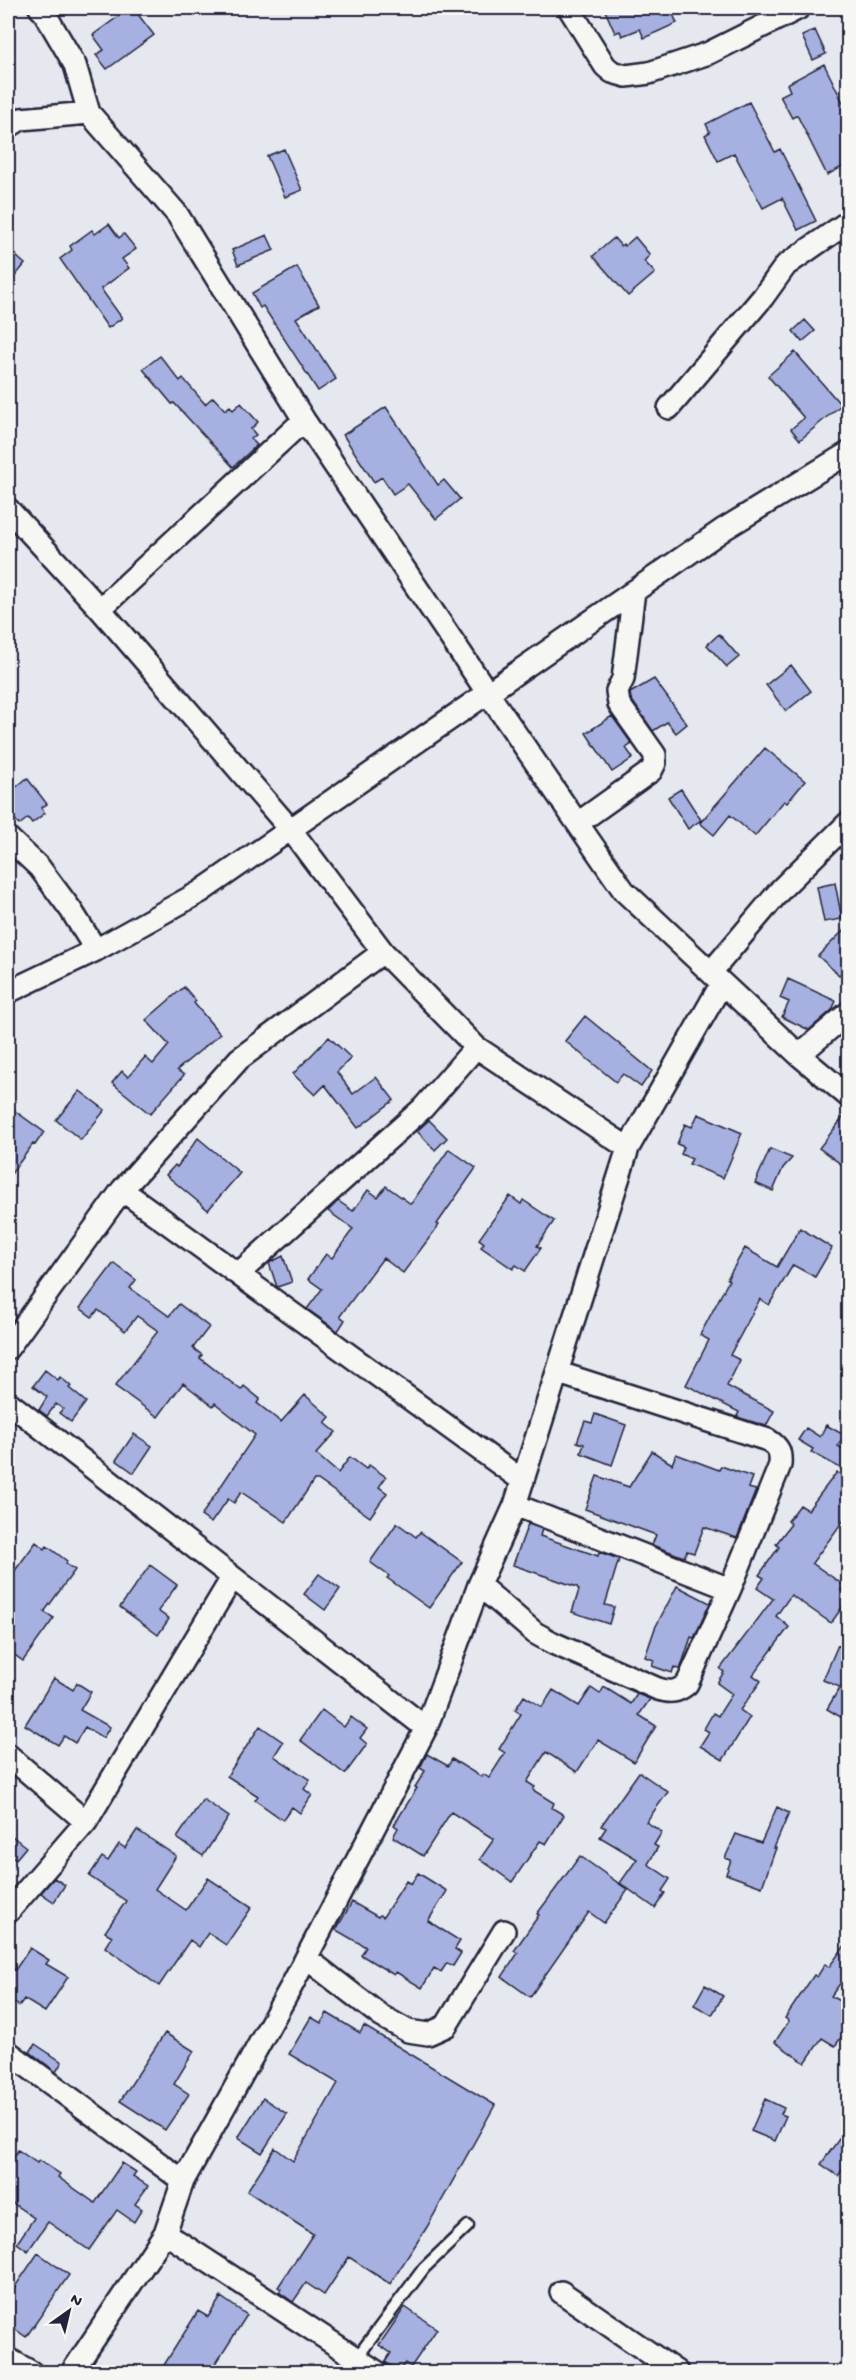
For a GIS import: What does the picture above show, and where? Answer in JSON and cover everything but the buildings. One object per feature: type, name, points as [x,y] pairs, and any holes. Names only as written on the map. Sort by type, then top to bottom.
[{"type":"street","points":[[569,8],[605,66],[612,72],[626,76],[649,73],[709,53],[792,9]]},
{"type":"street","points":[[45,9],[75,65],[89,113],[177,214],[304,420],[624,891],[799,1055],[849,1096]]},
{"type":"street","points":[[8,127],[21,119],[89,113]]},
{"type":"street","points":[[669,408],[763,297],[786,265],[849,222]]},
{"type":"street","points":[[100,609],[304,420]]},
{"type":"street","points":[[8,992],[96,951],[200,892],[724,529],[849,453]]},
{"type":"street","points":[[8,509],[100,609],[291,830],[383,952],[476,1047],[628,1148]]},
{"type":"street","points":[[578,823],[651,771],[655,763],[655,755],[619,704],[617,691],[623,679],[634,591]]},
{"type":"street","points":[[72,2373],[165,2233],[183,2181],[306,1958],[426,1728],[479,1585],[515,1505],[559,1373],[628,1148],[717,977],[782,888],[849,823]]},
{"type":"street","points":[[8,838],[39,867],[71,910],[96,951]]},
{"type":"street","points":[[8,1348],[122,1190],[239,1059],[383,952]]},
{"type":"street","points":[[799,1055],[849,1013]]},
{"type":"street","points":[[238,1274],[423,1108],[476,1047]]},
{"type":"street","points":[[122,1190],[523,1481]]},
{"type":"street","points":[[479,1585],[536,1633],[553,1643],[668,1692],[678,1691],[687,1684],[730,1589],[780,1465],[781,1452],[768,1440],[559,1373]]},
{"type":"street","points":[[8,1402],[426,1728]]},
{"type":"street","points":[[515,1505],[730,1589]]},
{"type":"street","points":[[8,1912],[86,1822],[232,1578]]},
{"type":"street","points":[[8,1755],[86,1822]]},
{"type":"street","points":[[306,1958],[381,2016],[408,2031],[428,2034],[446,2026],[504,1931]]},
{"type":"street","points":[[8,2052],[183,2181]]},
{"type":"street","points":[[165,2233],[351,2366],[377,2373]]},
{"type":"street","points":[[561,2292],[677,2373]]},
{"type":"street","points":[[8,2359],[31,2373]]},
{"type":"lane","points":[[351,2366],[424,2268],[468,2226]]}]
